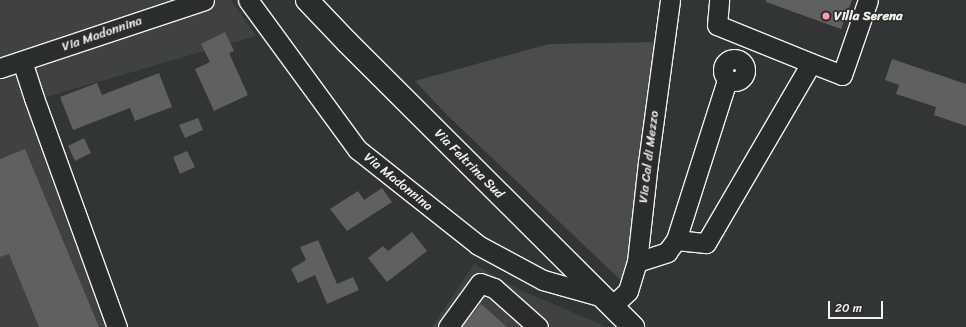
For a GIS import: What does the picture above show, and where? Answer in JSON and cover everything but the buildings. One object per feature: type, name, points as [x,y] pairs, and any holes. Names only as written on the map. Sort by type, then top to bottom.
[{"type":"main road","name":"Via Feltrina Sud","points":[[307,0],[634,327]]},
{"type":"street","name":"Via Madonnina","points":[[0,68],[204,0]]},
{"type":"street","name":"Via Madonnina","points":[[248,0],[357,149],[478,245],[543,280],[608,302]]},
{"type":"street","name":"Via Cal di Mezzo","points":[[608,302],[628,291],[637,262],[648,163],[670,0]]},
{"type":"street","points":[[719,0],[717,25],[842,75],[868,0]]},
{"type":"street","points":[[637,262],[667,252],[676,240],[727,80],[722,74],[723,65],[729,60],[734,59],[740,61],[745,36]]},
{"type":"street","points":[[22,61],[117,327]]},
{"type":"street","points":[[676,240],[706,243],[811,63]]},
{"type":"street","points":[[494,288],[507,261]]},
{"type":"street","points":[[448,327],[480,283],[494,288],[538,327]]},
{"type":"shaded area","points":[[0,0],[231,0],[256,36],[43,98],[124,327],[0,327]]},
{"type":"shaded area","points":[[659,42],[630,289],[447,115],[415,81],[549,44]]},
{"type":"shaded area","points":[[474,264],[518,289],[607,327],[432,327]]},
{"type":"place","name":"Villa Serena","points":[[826,16]]}]
